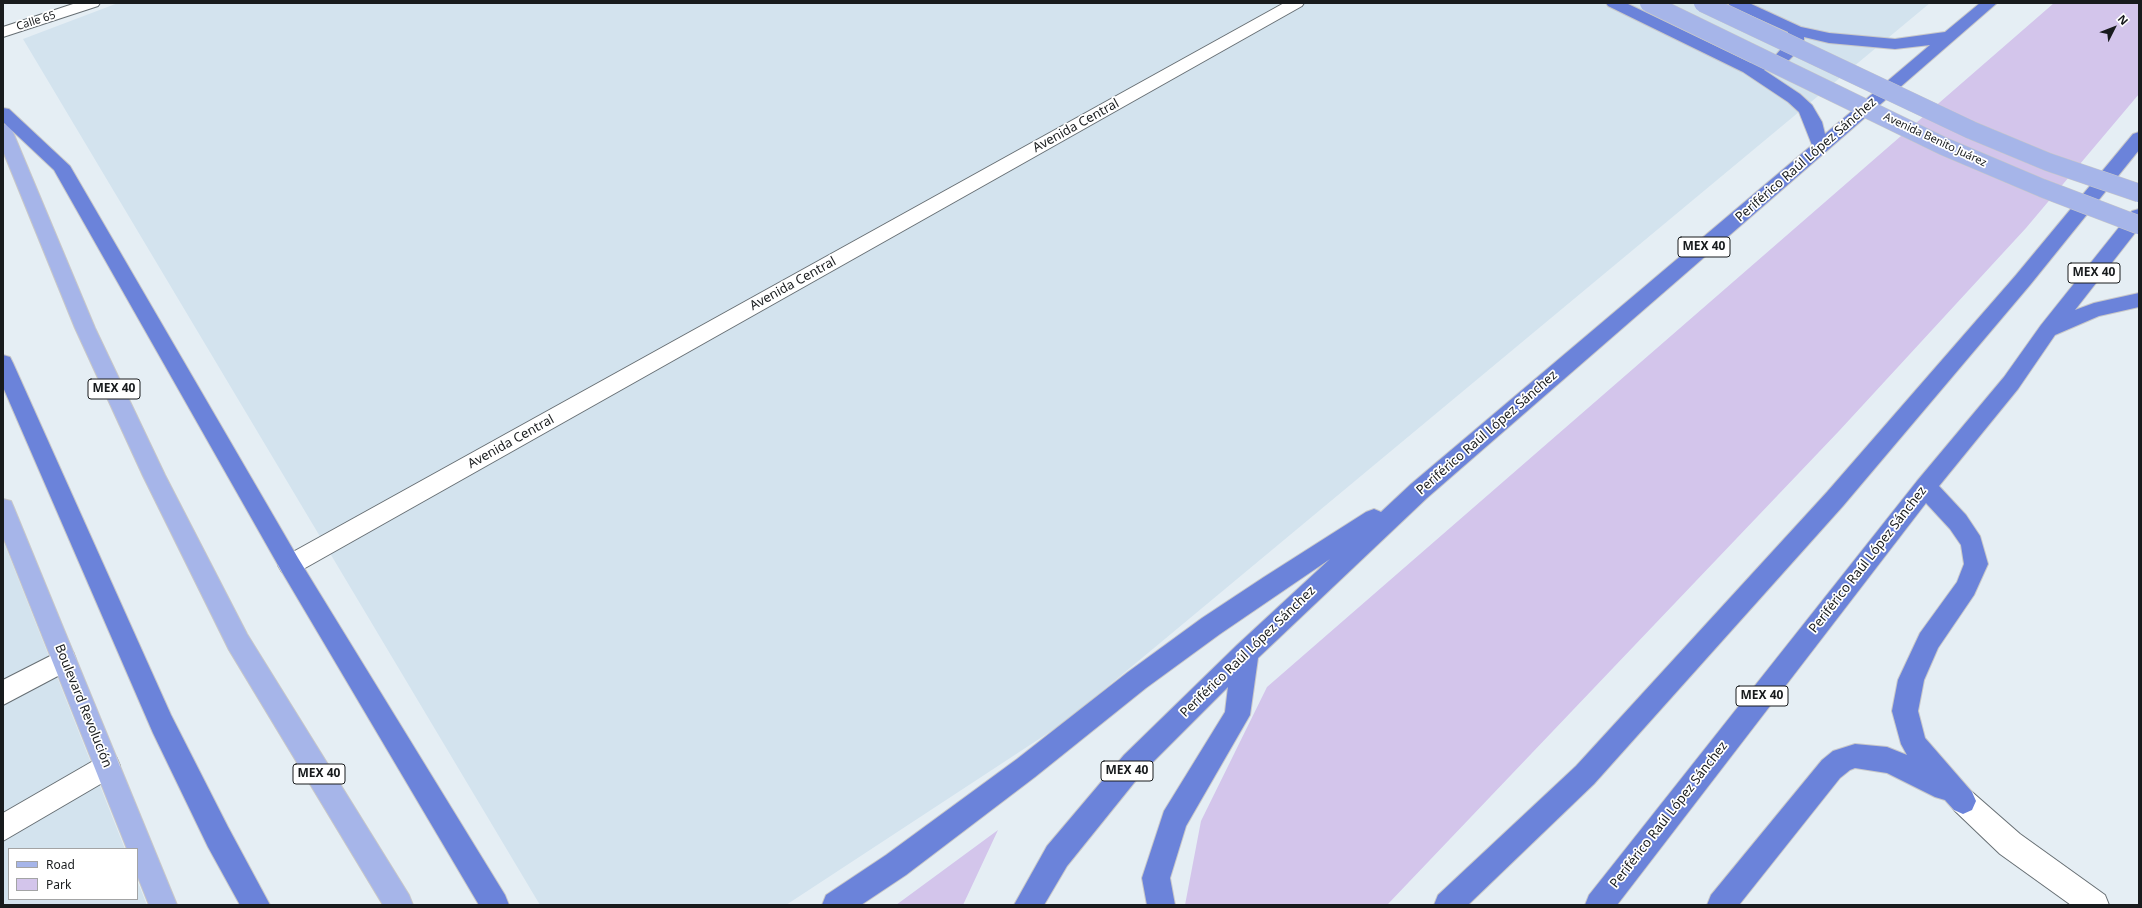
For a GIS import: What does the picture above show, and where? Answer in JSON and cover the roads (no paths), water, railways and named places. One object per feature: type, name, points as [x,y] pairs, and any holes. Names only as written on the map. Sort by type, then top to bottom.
[{"type":"highway","points":[[1614,3],[1749,68],[1794,98],[1806,109],[1813,122],[1821,147]]},
{"type":"highway","points":[[1736,3],[1796,30],[1829,38],[1887,43],[1924,41],[1950,36]]},
{"type":"highway","name":"Periférico Raúl López Sánchez","points":[[1028,905],[1057,856],[1133,764],[1246,653],[1419,491],[1989,3]]},
{"type":"highway","points":[[1749,68],[1767,65],[1781,59],[1790,51],[1796,41],[1796,30]]},
{"type":"highway","points":[[3,114],[61,166],[290,565],[495,905]]},
{"type":"highway","points":[[1448,905],[1585,775],[1835,499],[2023,280],[2139,138]]},
{"type":"highway","name":"Periférico Raúl López Sánchez","points":[[1599,905],[1925,487],[2011,383],[2048,330],[2139,215]]},
{"type":"highway","points":[[2048,330],[2094,310],[2139,300]]},
{"type":"highway","points":[[3,363],[162,724],[218,837],[256,905]]},
{"type":"highway","points":[[1925,487],[1961,527],[1972,543],[1976,564],[1966,588],[1929,641],[1911,680],[1905,711],[1914,744],[1963,801]]},
{"type":"highway","points":[[836,905],[896,865],[1014,777],[1137,680],[1211,626],[1272,584],[1419,491]]},
{"type":"highway","points":[[1161,905],[1156,878],[1174,820],[1237,715],[1246,653]]},
{"type":"highway","points":[[1721,905],[1831,769],[1842,760],[1856,756],[1887,760],[1929,778],[1963,801]]},
{"type":"main road","name":"Avenida Benito Juárez","points":[[1649,3],[1943,146],[2042,188],[2139,225]]},
{"type":"main road","name":"Avenida Benito Juárez","points":[[1702,3],[1971,130],[2048,162],[2139,194]]},
{"type":"main road","name":"MEX 40","points":[[3,130],[85,328],[154,476],[238,642],[399,905]]},
{"type":"main road","name":"Boulevard Revolución","points":[[3,508],[163,905]]},
{"type":"street","name":"Calle 65","points":[[3,32],[92,3]]},
{"type":"street","name":"Avenida Central","points":[[290,565],[1296,3]]},
{"type":"street","points":[[3,693],[64,660]]},
{"type":"street","points":[[3,828],[107,766]]},
{"type":"street","points":[[1963,801],[2010,844],[2095,905]]}]
